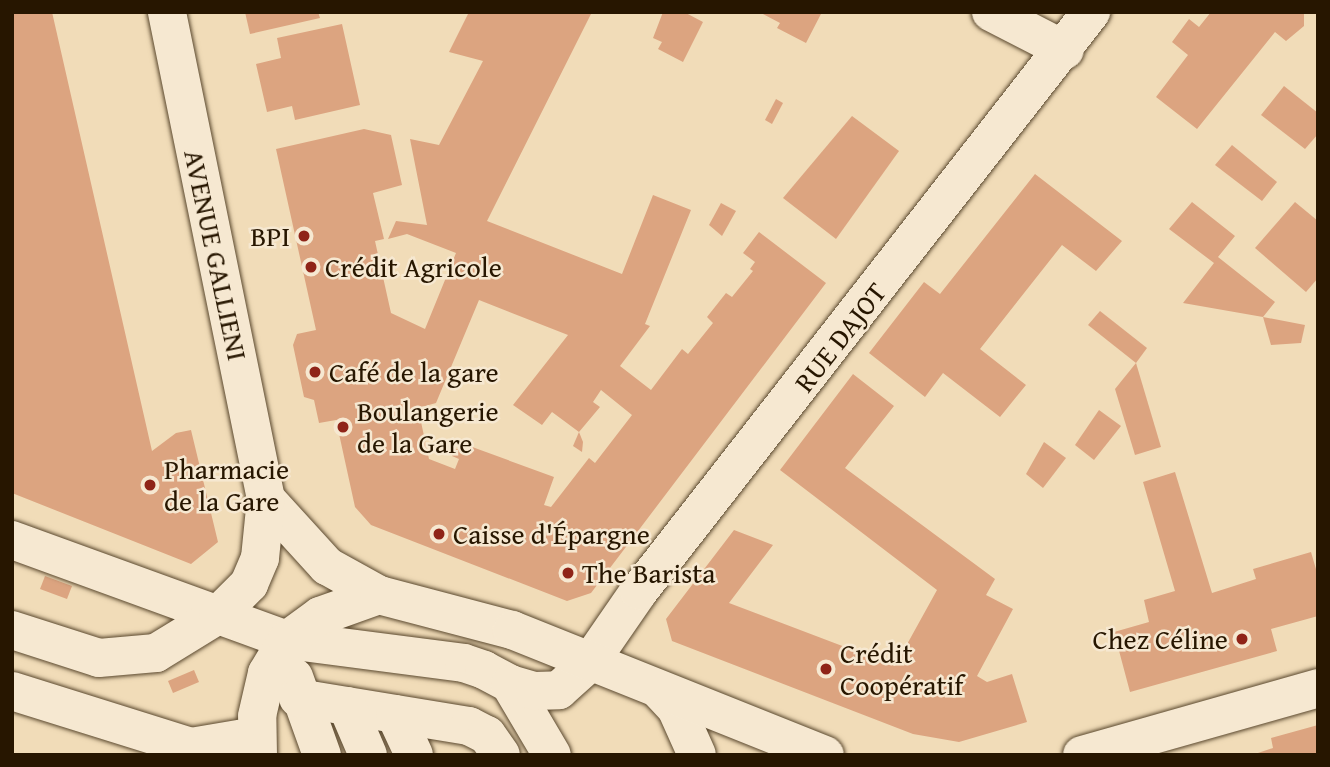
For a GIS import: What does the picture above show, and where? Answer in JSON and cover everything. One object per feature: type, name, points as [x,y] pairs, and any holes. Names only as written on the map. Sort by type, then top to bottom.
[{"type":"street","name":"AVENUE GALLIENI","points":[[12,630],[79,653],[127,657],[156,653],[218,615],[249,584],[260,558],[266,499],[167,12]]},
{"type":"street","points":[[991,12],[1065,50]]},
{"type":"street","name":"RUE DAJOT","points":[[12,540],[286,640],[464,663],[510,684],[535,691],[559,690],[590,662],[639,591],[1065,50],[1091,12]]},
{"type":"street","points":[[266,499],[327,566],[379,596],[512,630],[825,755]]},
{"type":"street","points":[[12,691],[191,747],[257,745],[267,673],[286,640],[320,617],[379,596]]},
{"type":"street","points":[[286,640],[298,698],[322,755]]},
{"type":"street","points":[[510,684],[552,755]]},
{"type":"street","points":[[1082,755],[1318,688]]},
{"type":"street","points":[[660,691],[676,708],[697,755]]},
{"type":"street","points":[[298,698],[395,714],[447,738],[469,726],[487,735],[501,755]]},
{"type":"street","points":[[346,706],[369,755]]},
{"type":"street","points":[[395,714],[414,755]]},
{"type":"building","points":[[12,12],[52,12],[152,451],[176,433],[191,430],[218,542],[191,564],[12,493]]},
{"type":"building","points":[[245,12],[318,12],[320,18],[250,34]]},
{"type":"building","points":[[469,12],[592,12],[487,221],[622,274],[653,195],[691,210],[645,324],[650,326],[620,366],[651,390],[682,349],[688,354],[713,323],[707,317],[726,293],[732,297],[753,271],[750,269],[755,262],[743,253],[759,232],[826,283],[591,593],[567,601],[371,525],[355,507],[336,420],[319,423],[314,400],[304,397],[293,345],[297,334],[316,330],[276,149],[364,129],[391,135],[402,185],[373,193],[384,239],[375,241],[391,313],[425,329],[456,253],[407,234],[388,239],[396,221],[427,225],[410,139],[439,145],[483,61],[449,52]],"holes":[[[479,300],[568,335],[513,405],[542,425],[552,412],[579,432],[600,407],[593,402],[601,390],[632,415],[595,463],[589,458],[551,507],[544,505],[554,477],[464,444],[462,451],[454,448],[452,456],[459,459],[455,469],[429,459],[418,408],[436,403]]]},
{"type":"building","points":[[663,12],[684,12],[703,22],[683,62],[658,49],[662,42],[653,38]]},
{"type":"building","points":[[759,12],[822,12],[806,43],[777,28],[780,23]]},
{"type":"building","points":[[1211,12],[1304,12],[1304,26],[1286,41],[1275,32],[1197,129],[1156,97],[1188,55],[1172,42],[1189,19],[1199,27]]},
{"type":"building","points":[[342,24],[360,105],[295,120],[292,106],[267,112],[256,64],[281,58],[277,38]]},
{"type":"building","points":[[1284,86],[1318,113],[1318,134],[1305,149],[1261,115]]},
{"type":"building","points":[[776,99],[783,103],[772,124],[765,120]]},
{"type":"building","points":[[852,116],[899,151],[836,239],[783,198]]},
{"type":"building","points":[[1232,145],[1277,182],[1262,201],[1215,165]]},
{"type":"building","points":[[1035,174],[1122,241],[1096,271],[1062,245],[980,349],[1026,385],[1000,417],[943,373],[925,397],[869,353],[924,282],[940,294]]},
{"type":"building","points":[[1192,202],[1235,236],[1218,257],[1275,302],[1263,317],[1183,303],[1214,263],[1169,229]]},
{"type":"building","points":[[1295,202],[1318,221],[1318,278],[1306,292],[1255,248]]},
{"type":"building","points":[[721,203],[736,211],[722,236],[709,225]]},
{"type":"building","points":[[1100,311],[1147,348],[1136,363],[1088,325]]},
{"type":"building","points":[[1263,317],[1305,325],[1301,343],[1271,345]]},
{"type":"building","points":[[1136,363],[1161,447],[1135,455],[1115,389]]},
{"type":"building","points":[[853,374],[894,406],[845,468],[995,579],[986,595],[1013,609],[977,676],[987,682],[1012,674],[1027,722],[959,742],[913,734],[672,641],[666,619],[734,530],[773,545],[729,603],[895,666],[937,590],[780,470]]},
{"type":"building","points":[[1099,410],[1121,426],[1094,460],[1075,445]]},
{"type":"building","points":[[579,432],[583,442],[582,452],[573,446]]},
{"type":"building","points":[[1044,442],[1066,458],[1043,488],[1026,474]]},
{"type":"building","points":[[1175,472],[1212,593],[1256,579],[1253,569],[1311,552],[1318,576],[1318,616],[1271,629],[1277,651],[1130,692],[1114,632],[1149,622],[1144,600],[1175,591],[1143,482]]},
{"type":"building","points":[[45,576],[72,586],[67,599],[40,589]]},
{"type":"building","points":[[194,670],[199,682],[173,693],[168,681]]},
{"type":"building","points":[[1318,725],[1318,755],[1252,755],[1273,748],[1271,738]]},
{"type":"place","name":"BPI","points":[[304,236]]},
{"type":"place","name":"Crédit Agricole","points":[[311,267]]},
{"type":"place","name":"Café de la gare","points":[[315,372]]},
{"type":"place","name":"Boulangerie de la Gare","points":[[343,427]]},
{"type":"place","name":"Pharmacie de la Gare","points":[[150,485]]},
{"type":"place","name":"Caisse d'Épargne","points":[[439,534]]},
{"type":"place","name":"The Barista","points":[[568,573]]},
{"type":"place","name":"Chez Céline","points":[[1242,639]]},
{"type":"place","name":"Crédit Coopératif","points":[[826,669]]}]
